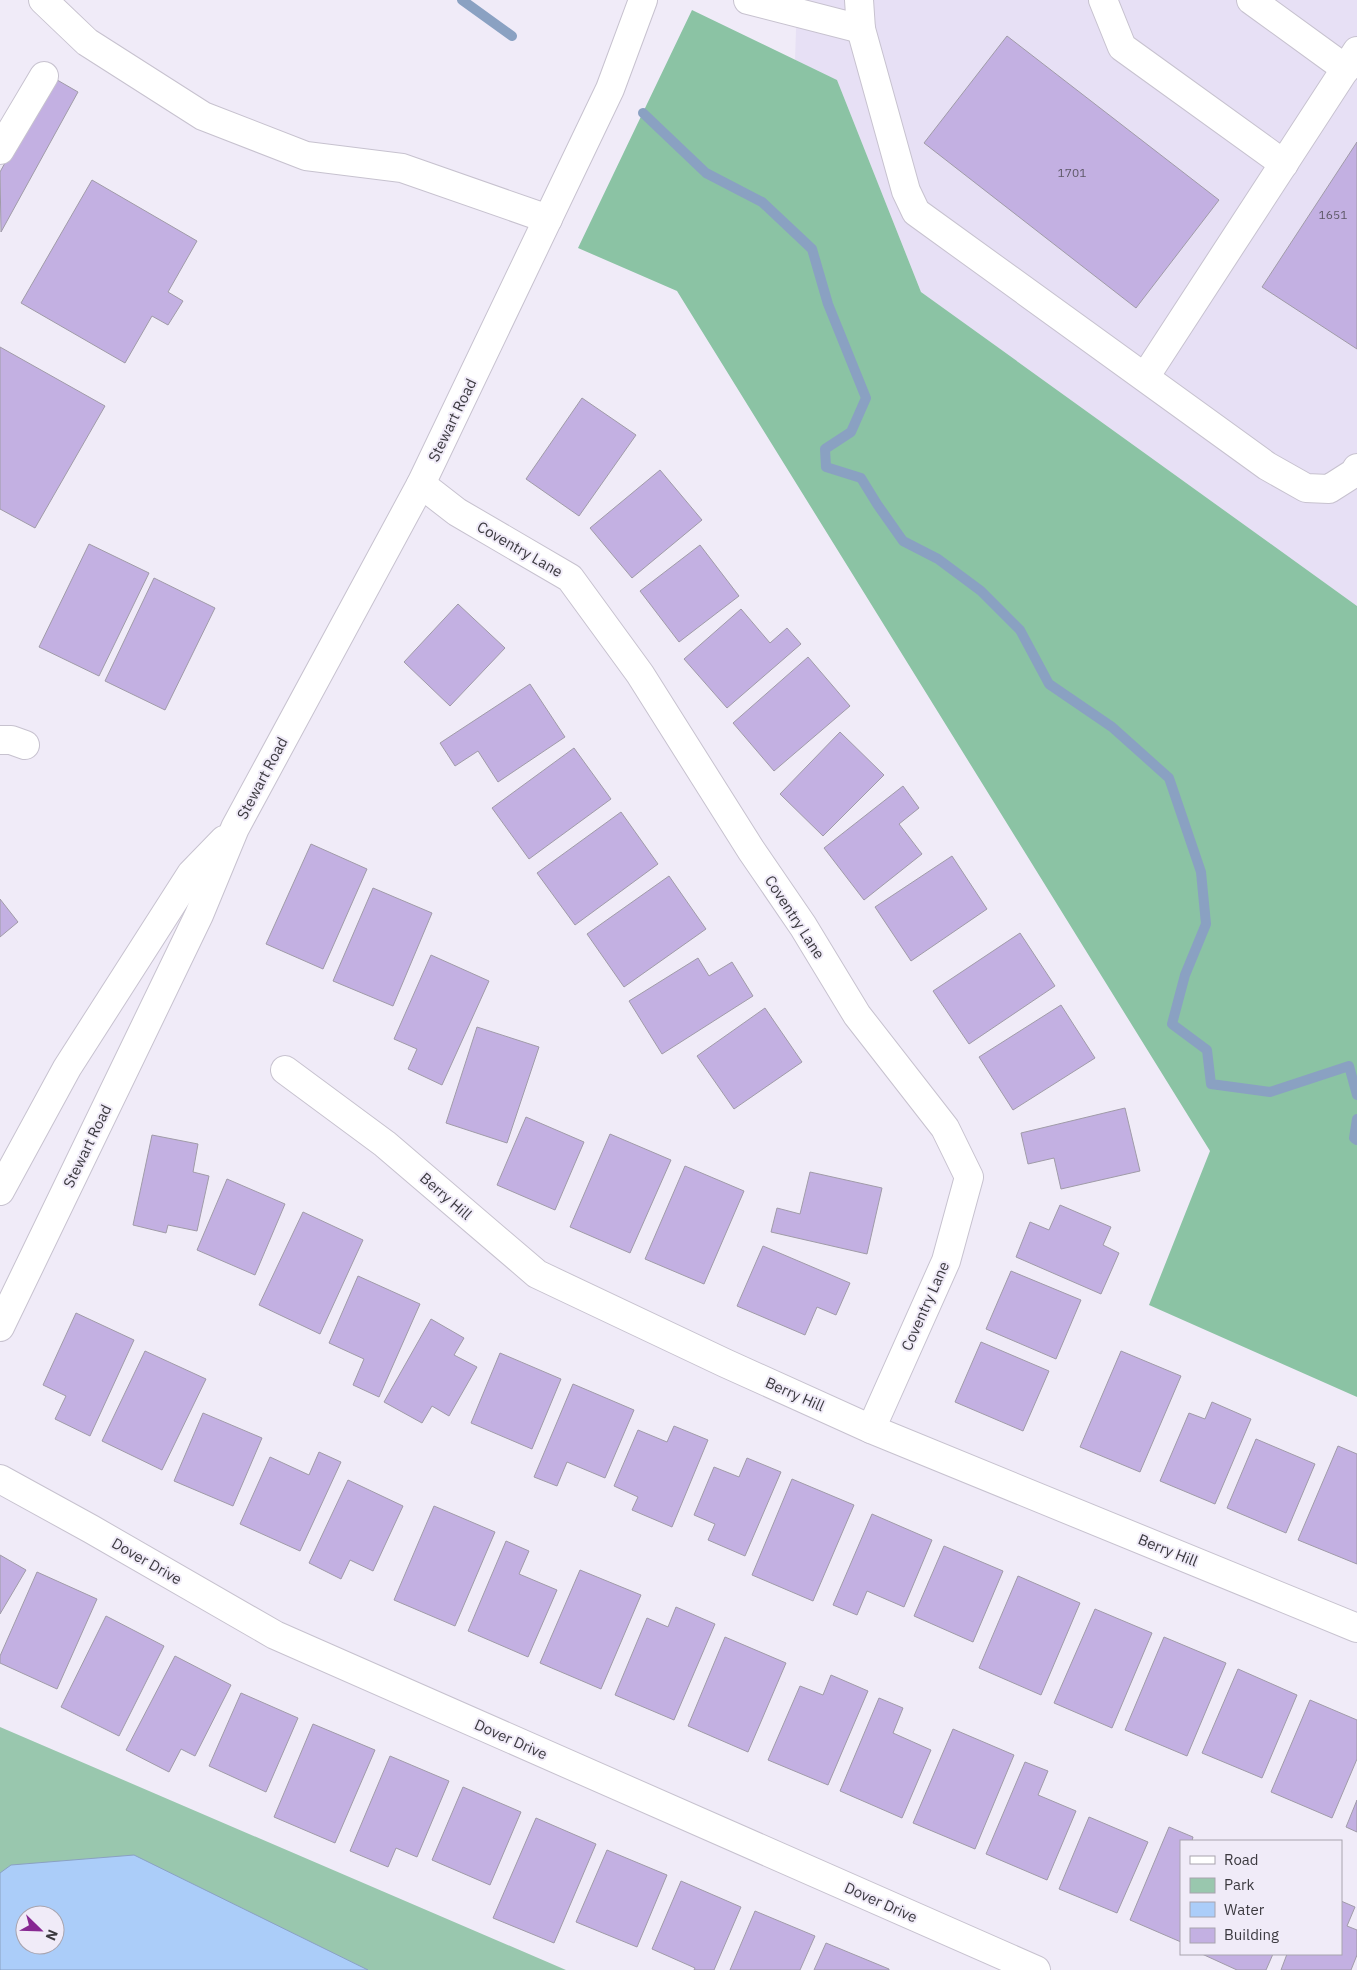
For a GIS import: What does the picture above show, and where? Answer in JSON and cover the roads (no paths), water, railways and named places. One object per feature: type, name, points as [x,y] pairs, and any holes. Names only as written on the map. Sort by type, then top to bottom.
[{"type":"street","points":[[43,0],[87,42],[203,116],[306,156],[402,168],[548,219]]},
{"type":"street","name":"Stewart Road","points":[[0,1327],[199,915],[235,828],[421,484],[610,89],[643,0]]},
{"type":"street","points":[[748,0],[861,29]]},
{"type":"street","points":[[859,0],[861,29],[906,191],[916,212],[1268,466],[1306,488],[1329,490],[1357,468]]},
{"type":"street","points":[[1145,376],[1352,60],[1251,0]]},
{"type":"street","points":[[1104,1],[1122,47],[1284,164]]},
{"type":"street","points":[[0,150],[44,76]]},
{"type":"street","name":"Coventry Lane","points":[[421,484],[457,512],[570,578],[640,674],[751,850],[803,926],[857,1015],[945,1128],[969,1177],[946,1261],[871,1429]]},
{"type":"street","name":"Stewart Road","points":[[0,1191],[67,1068],[191,874],[235,828]]},
{"type":"street","name":"Berry Hill","points":[[285,1070],[385,1144],[537,1274],[725,1363],[871,1429],[1357,1628]]},
{"type":"street","name":"Dover Drive","points":[[0,1479],[91,1528],[275,1635],[1036,1970]]},
{"type":"water","points":[[134,1855],[368,1970],[0,1970],[0,1873],[11,1865]]},
{"type":"waterway","points":[[462,0],[512,36]]},
{"type":"waterway","points":[[643,113],[706,173],[762,202],[812,249],[828,304],[866,398],[851,432],[825,449],[826,467],[861,478],[903,541],[938,559],[981,591],[1020,630],[1049,684],[1112,727],[1169,778],[1201,872],[1206,924],[1185,975],[1172,1024],[1207,1050],[1211,1084],[1270,1092],[1349,1066],[1357,1095]]},
{"type":"waterway","points":[[1357,1119],[1354,1138],[1357,1140]]}]
